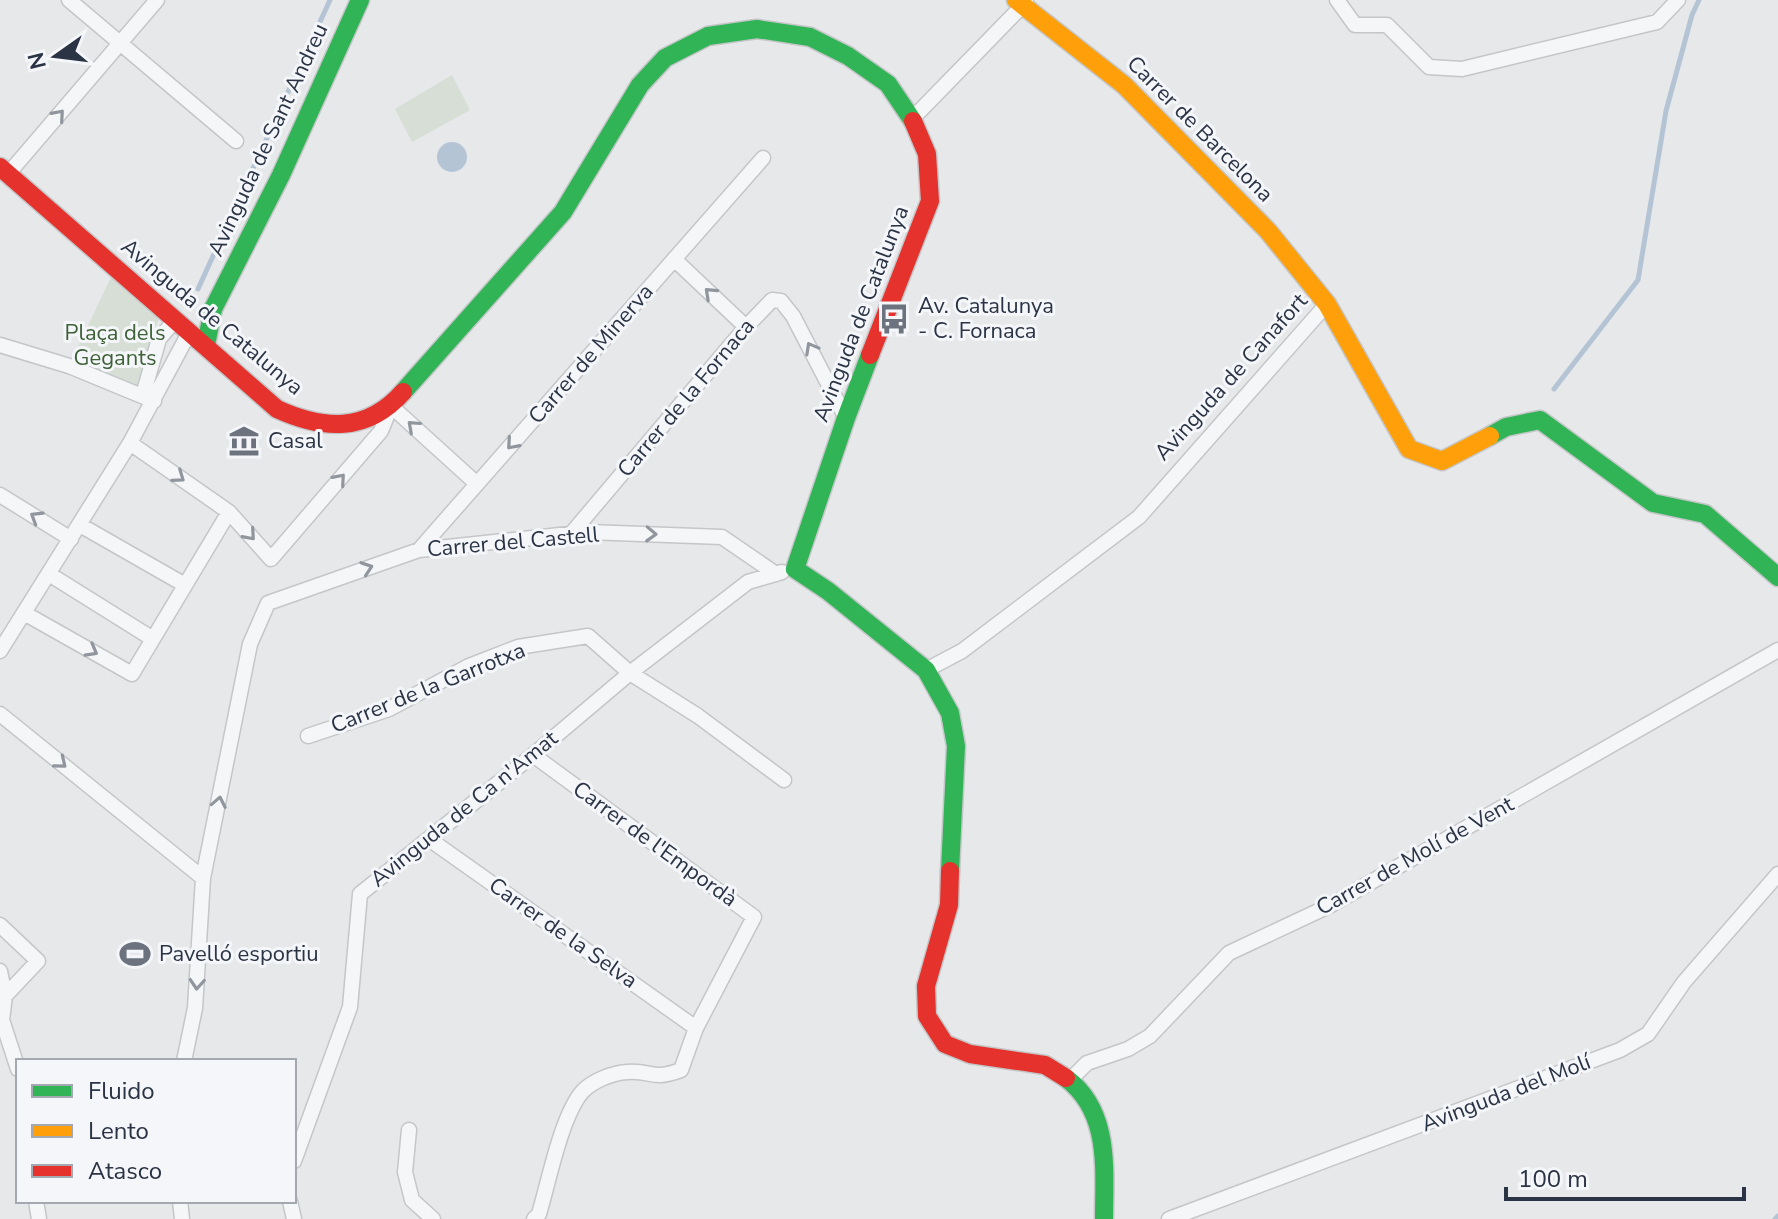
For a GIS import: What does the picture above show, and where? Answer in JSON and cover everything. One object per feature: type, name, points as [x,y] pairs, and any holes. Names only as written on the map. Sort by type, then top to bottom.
[{"type":"street","points":[[69,0],[236,141]]},
{"type":"street","points":[[4,170],[157,0]]},
{"type":"street","name":"Avinguda de Sant Andreu","points":[[206,345],[213,309],[281,175],[360,0]]},
{"type":"street","points":[[1337,0],[1355,25],[1387,25],[1429,67],[1462,69],[1657,22],[1678,0]]},
{"type":"street","points":[[912,119],[1022,2]]},
{"type":"street","name":"Carrer de Barcelona","points":[[1022,2],[1124,85],[1268,231],[1327,304]]},
{"type":"street","name":"Avinguda de Catalunya","points":[[4,170],[277,409],[307,424],[335,426],[365,420],[391,406],[563,212],[640,85],[665,58],[708,36],[757,29],[810,37],[848,56],[888,84],[912,119],[927,154],[930,201],[786,571]]},
{"type":"street","name":"Carrer de Minerva","points":[[419,550],[763,158]]},
{"type":"street","points":[[674,259],[746,327]]},
{"type":"street","name":"Carrer de la Fornaca","points":[[571,534],[772,300],[781,301],[805,338],[846,418]]},
{"type":"street","name":"Avinguda de Canafort","points":[[926,670],[962,651],[1139,517],[1327,304],[1409,449],[1442,461],[1506,427],[1540,420],[1653,503],[1705,514],[1778,577]]},
{"type":"street","points":[[154,401],[145,388],[159,339],[182,326]]},
{"type":"street","points":[[0,651],[154,401],[182,326]]},
{"type":"street","points":[[0,345],[69,366],[154,401]]},
{"type":"street","points":[[130,443],[229,512],[271,559],[381,431],[391,406],[477,484]]},
{"type":"street","points":[[0,495],[71,539]]},
{"type":"street","points":[[24,613],[132,674],[229,512]]},
{"type":"street","points":[[80,525],[185,585]]},
{"type":"street","name":"Carrer del Castell","points":[[184,1059],[195,1008],[203,878],[250,644],[268,603],[419,550],[588,532],[722,537],[786,571]]},
{"type":"street","points":[[786,571],[828,591],[926,670],[950,713],[956,746],[949,905],[926,986],[927,1016],[945,1044],[970,1054],[1045,1065],[1070,1080],[1093,1107],[1104,1148],[1104,1219]]},
{"type":"street","name":"Avinguda de Ca n'Amat","points":[[296,1156],[350,1007],[360,894],[630,673],[748,582],[786,571]]},
{"type":"street","points":[[49,574],[153,639]]},
{"type":"street","name":"Carrer de la Garrotxa","points":[[308,736],[389,709],[469,666],[518,647],[588,636],[630,673]]},
{"type":"street","name":"Carrer de Molí de Vent","points":[[1070,1080],[1087,1063],[1128,1049],[1150,1036],[1229,953],[1329,906],[1778,650]]},
{"type":"street","points":[[630,673],[698,716],[784,780]]},
{"type":"street","points":[[0,714],[203,878]]},
{"type":"street","name":"Carrer de l'Empordà","points":[[533,755],[754,917],[696,1028],[681,1070],[661,1077],[628,1072],[603,1077],[583,1090],[569,1112],[539,1214],[534,1219]]},
{"type":"street","name":"Carrer de la Selva","points":[[429,839],[696,1028]]},
{"type":"street","name":"Avinguda del Molí","points":[[1169,1219],[1620,1050],[1648,1034],[1684,982],[1778,874]]},
{"type":"street","points":[[0,925],[38,961],[5,996]]},
{"type":"street","points":[[0,971],[5,996],[2,1020],[16,1063]]},
{"type":"street","points":[[409,1130],[405,1172],[412,1200],[433,1219]]},
{"type":"green space","points":[[452,75],[470,110],[412,142],[395,109]]},
{"type":"green space","name":"Plaça dels Gegants","points":[[111,277],[150,303],[158,320],[137,390],[69,366]]},
{"type":"water","points":[[452,142],[463,146],[467,157],[463,168],[452,172],[441,168],[437,157],[441,146]]},
{"type":"waterway","points":[[198,289],[330,0]]},
{"type":"waterway","points":[[1554,389],[1638,280],[1666,111],[1692,15],[1699,0]]},
{"type":"waterway","points":[[1775,1219],[1778,1216]]},
{"type":"traffic: fast","points":[[206,345],[213,309],[281,175],[360,0]]},
{"type":"traffic: fast","points":[[403,392],[563,212],[640,85],[665,58],[708,36],[757,29],[810,37],[848,56],[888,84],[913,121]]},
{"type":"traffic: fast","points":[[870,355],[795,569],[828,591],[926,670],[950,713],[956,746],[950,871]]},
{"type":"traffic: fast","points":[[1490,436],[1506,427],[1540,420],[1653,503],[1705,514],[1778,577]]},
{"type":"traffic: fast","points":[[1066,1078],[1081,1092],[1098,1124],[1104,1161],[1104,1219]]},
{"type":"traffic: slow","points":[[1016,0],[1124,85],[1268,231],[1327,304],[1409,449],[1442,461],[1490,436]]},
{"type":"traffic: jam","points":[[870,355],[930,201],[927,154],[913,121]]},
{"type":"traffic: jam","points":[[0,167],[277,409],[311,421],[344,424],[375,415],[403,392]]},
{"type":"traffic: jam","points":[[950,871],[949,905],[926,986],[927,1016],[945,1044],[970,1054],[1045,1065],[1066,1078]]},
{"type":"place","name":"Av. Catalunya - C. Fornaca","points":[[894,319]]},
{"type":"place","name":"Casal","points":[[244,441]]},
{"type":"place","name":"Pavelló esportiu","points":[[135,954]]}]
